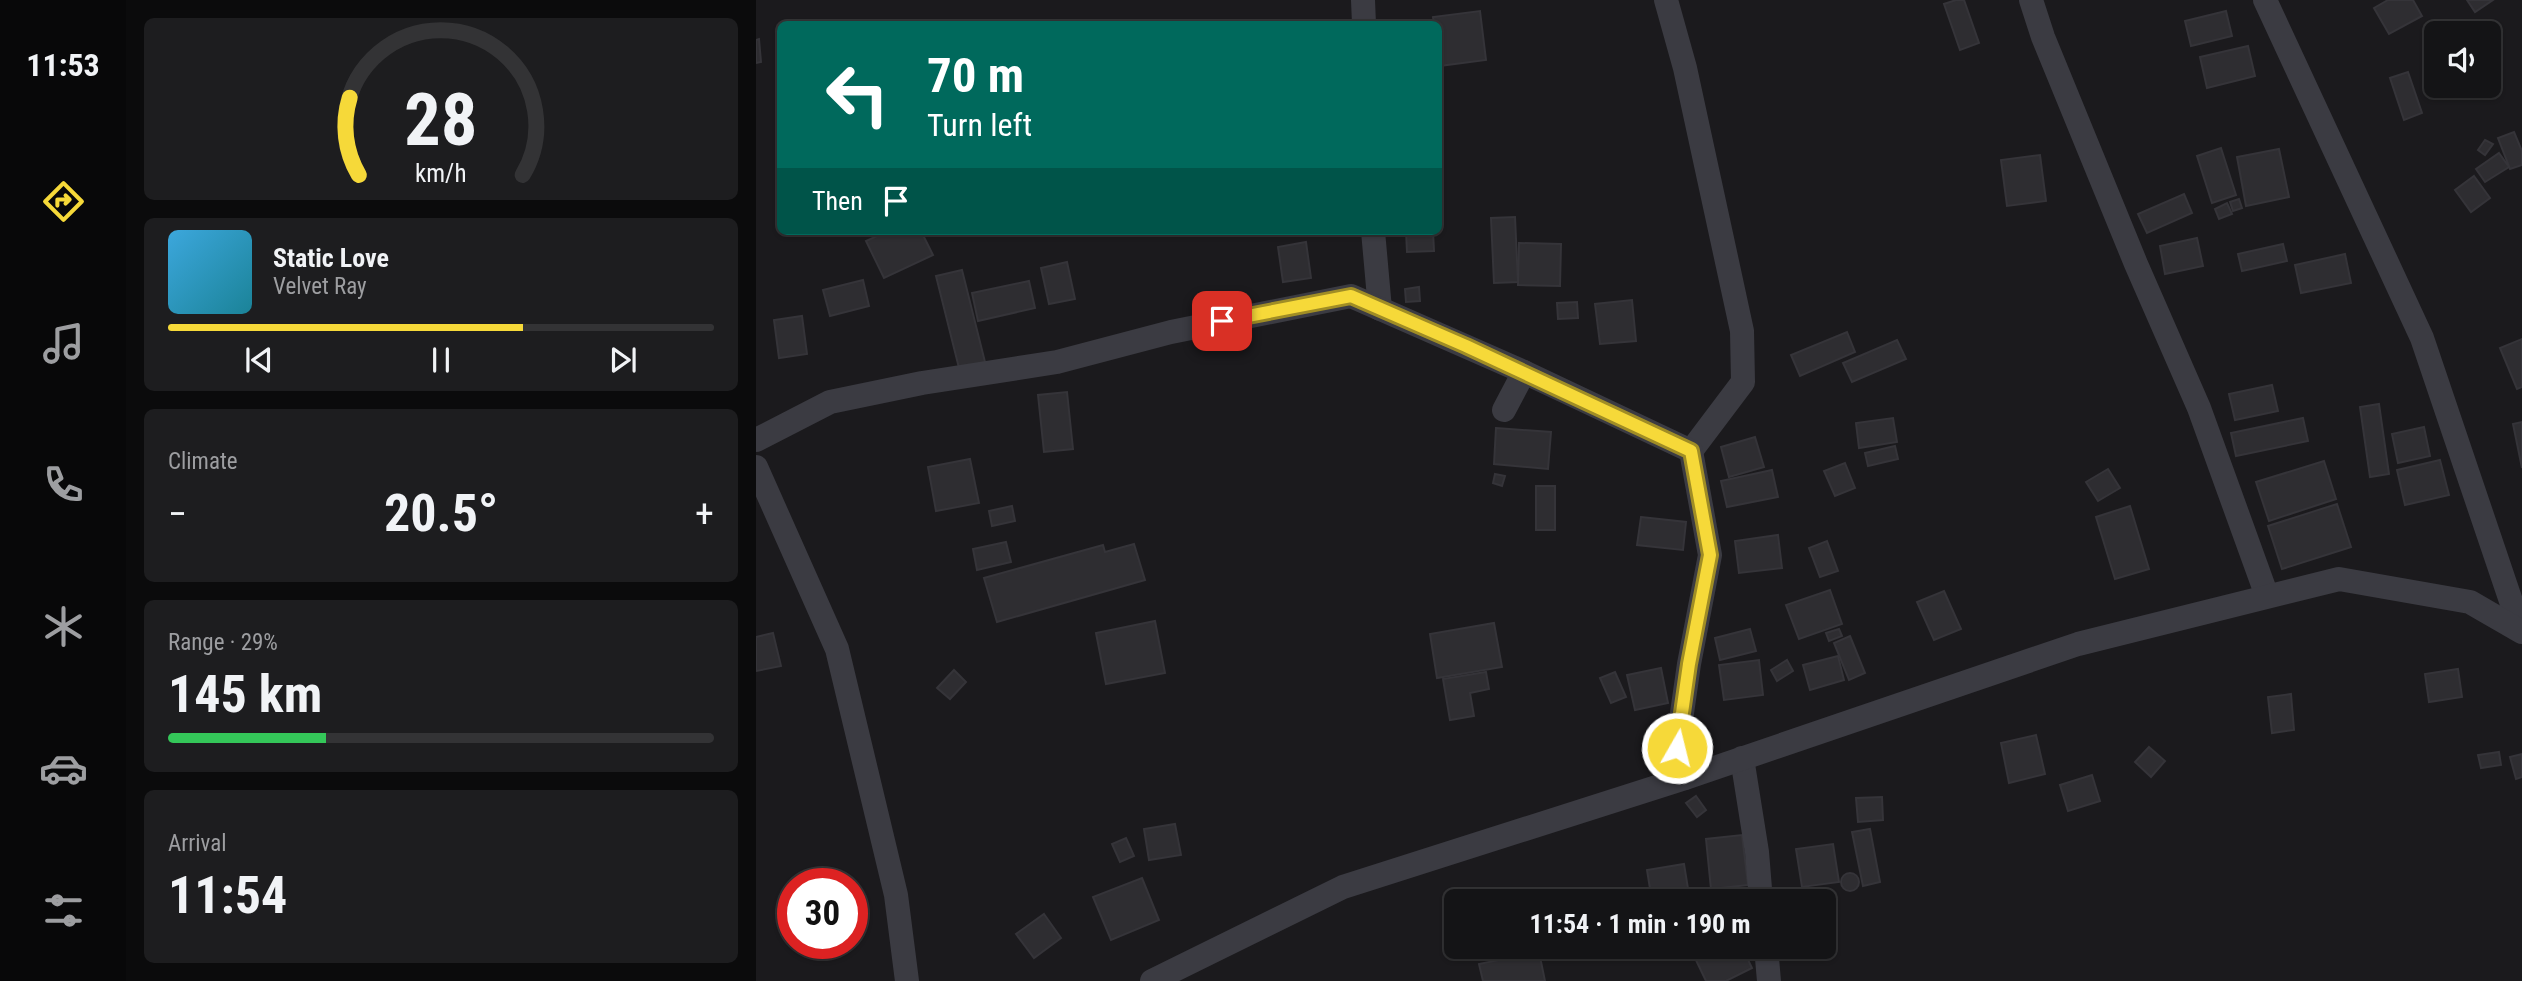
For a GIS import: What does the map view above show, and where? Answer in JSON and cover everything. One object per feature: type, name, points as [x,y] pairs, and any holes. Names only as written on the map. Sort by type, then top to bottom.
[{"type":"street","points":[[1363,0],[1364,21]]},
{"type":"street","points":[[1666,0],[1685,68],[1742,331],[1743,382],[1691,451],[1710,555],[1689,664],[1677,748],[1685,778]]},
{"type":"street","points":[[2031,0],[2043,37],[2136,264],[2199,408],[2267,596]]},
{"type":"street","points":[[2265,0],[2422,338],[2514,610],[2522,618]]},
{"type":"street","points":[[1373,235],[1380,309]]},
{"type":"street","points":[[756,440],[830,402],[922,383],[1057,362],[1171,332],[1351,296],[1524,372],[1691,451]]},
{"type":"street","points":[[1504,410],[1524,372]]},
{"type":"street","points":[[756,467],[837,649],[896,895],[907,981]]},
{"type":"street","points":[[1152,981],[1343,887],[1685,778],[2078,644],[2339,579],[2470,602],[2522,632]]},
{"type":"street","points":[[1742,758],[1760,889]]},
{"type":"street","points":[[1767,959],[1769,981]]},
{"type":"building","points":[[1964,0],[1979,43],[1960,50],[1944,4]]},
{"type":"building","points":[[2388,0],[2413,0],[2422,16],[2389,34],[2374,8]]},
{"type":"building","points":[[2467,0],[2493,0],[2475,12]]},
{"type":"building","points":[[1480,11],[1486,60],[1442,66],[1442,21],[1434,21],[1433,17]]},
{"type":"building","points":[[2226,11],[2232,36],[2191,46],[2185,21]]},
{"type":"building","points":[[759,39],[761,62],[756,63],[756,40]]},
{"type":"building","points":[[2248,46],[2255,76],[2207,88],[2200,57]]},
{"type":"building","points":[[2408,72],[2422,113],[2404,120],[2390,78]]},
{"type":"building","points":[[2514,132],[2522,151],[2522,165],[2510,169],[2498,138]]},
{"type":"building","points":[[2485,140],[2493,144],[2485,155],[2478,150]]},
{"type":"building","points":[[2221,148],[2236,195],[2212,203],[2197,156]]},
{"type":"building","points":[[2279,149],[2289,197],[2246,206],[2237,157]]},
{"type":"building","points":[[2499,153],[2509,167],[2485,182],[2476,169]]},
{"type":"building","points":[[2040,155],[2046,201],[2007,206],[2001,160]]},
{"type":"building","points":[[2474,176],[2490,198],[2471,212],[2455,190]]},
{"type":"building","points":[[2184,194],[2192,213],[2147,233],[2138,214]]},
{"type":"building","points":[[2239,199],[2242,208],[2233,211],[2230,202]]},
{"type":"building","points":[[2227,203],[2232,214],[2219,219],[2215,209]]},
{"type":"building","points":[[1515,217],[1518,282],[1494,283],[1491,218]]},
{"type":"building","points":[[879,235],[923,235],[933,255],[884,278],[866,241]]},
{"type":"building","points":[[1406,235],[1433,235],[1434,251],[1407,252]]},
{"type":"building","points":[[2197,238],[2203,266],[2165,274],[2160,246]]},
{"type":"building","points":[[1306,242],[1311,278],[1283,282],[1278,247]]},
{"type":"building","points":[[1519,243],[1561,244],[1560,286],[1518,285]]},
{"type":"building","points":[[2283,244],[2287,261],[2242,271],[2238,254]]},
{"type":"building","points":[[2345,254],[2351,283],[2301,293],[2295,265]]},
{"type":"building","points":[[1067,262],[1075,299],[1049,304],[1041,268]]},
{"type":"building","points":[[962,270],[985,362],[959,368],[936,276]]},
{"type":"building","points":[[863,280],[869,306],[830,316],[823,290]]},
{"type":"building","points":[[1029,281],[1035,308],[978,321],[972,293]]},
{"type":"building","points":[[1419,287],[1420,301],[1406,302],[1405,289]]},
{"type":"building","points":[[1632,300],[1636,341],[1600,344],[1595,304]]},
{"type":"building","points":[[1577,302],[1578,318],[1558,319],[1557,303]]},
{"type":"building","points":[[802,316],[807,354],[779,358],[774,320]]},
{"type":"building","points":[[1847,332],[1855,352],[1800,376],[1791,355]]},
{"type":"building","points":[[2522,339],[2522,387],[2517,389],[2500,348]]},
{"type":"building","points":[[1897,340],[1906,359],[1852,382],[1843,363]]},
{"type":"building","points":[[2272,385],[2278,411],[2235,420],[2229,394]]},
{"type":"building","points":[[1067,392],[1073,449],[1044,452],[1038,395]]},
{"type":"building","points":[[2379,404],[2389,474],[2370,477],[2360,407]]},
{"type":"building","points":[[1893,418],[1897,442],[1859,448],[1856,423]]},
{"type":"building","points":[[2303,418],[2308,441],[2236,456],[2231,433]]},
{"type":"building","points":[[2522,422],[2522,468],[2513,424]]},
{"type":"building","points":[[2424,427],[2430,456],[2398,463],[2392,434]]},
{"type":"building","points":[[1496,428],[1551,432],[1548,469],[1494,464]]},
{"type":"building","points":[[1755,437],[1764,467],[1729,477],[1721,447]]},
{"type":"building","points":[[1895,446],[1898,459],[1868,466],[1865,453]]},
{"type":"building","points":[[970,459],[979,503],[936,511],[928,467]]},
{"type":"building","points":[[2440,460],[2449,495],[2405,505],[2397,470]]},
{"type":"building","points":[[2324,461],[2336,499],[2269,521],[2256,482]]},
{"type":"building","points":[[1845,463],[1855,488],[1835,496],[1824,471]]},
{"type":"building","points":[[2108,469],[2120,488],[2098,501],[2086,482]]},
{"type":"building","points":[[1772,470],[1778,497],[1727,507],[1721,481]]},
{"type":"building","points":[[1495,474],[1505,476],[1502,486],[1493,483]]},
{"type":"building","points":[[1536,486],[1555,486],[1555,530],[1536,530]]},
{"type":"building","points":[[2337,504],[2351,547],[2282,569],[2268,526]]},
{"type":"building","points":[[1012,506],[1015,521],[992,526],[989,511]]},
{"type":"building","points":[[2130,506],[2149,569],[2115,579],[2096,517]]},
{"type":"building","points":[[1641,517],[1686,522],[1683,550],[1637,545]]},
{"type":"building","points":[[1778,535],[1782,568],[1739,573],[1735,541]]},
{"type":"building","points":[[1827,541],[1838,571],[1820,577],[1809,548]]},
{"type":"building","points":[[1006,542],[1011,562],[977,570],[973,549]]},
{"type":"building","points":[[1134,544],[1145,580],[997,622],[984,578],[1103,545],[1105,552]]},
{"type":"building","points":[[1830,590],[1842,624],[1799,639],[1786,605]]},
{"type":"building","points":[[1944,591],[1961,629],[1934,640],[1917,602]]},
{"type":"building","points":[[1155,621],[1165,673],[1106,684],[1096,633]]},
{"type":"building","points":[[1494,623],[1502,667],[1437,678],[1430,634]]},
{"type":"building","points":[[1750,629],[1756,651],[1720,660],[1715,638]]},
{"type":"building","points":[[1839,629],[1842,636],[1829,641],[1826,633]]},
{"type":"building","points":[[773,633],[781,666],[756,671],[756,637]]},
{"type":"building","points":[[1850,636],[1865,673],[1849,680],[1834,643]]},
{"type":"building","points":[[1838,656],[1844,680],[1810,690],[1803,665]]},
{"type":"building","points":[[1759,660],[1763,695],[1724,700],[1719,665]]},
{"type":"building","points":[[1787,660],[1793,671],[1777,681],[1771,670]]},
{"type":"building","points":[[1661,668],[1668,703],[1635,710],[1627,675]]},
{"type":"building","points":[[2458,669],[2462,697],[2429,702],[2425,674]]},
{"type":"building","points":[[954,670],[966,682],[950,699],[937,688]]},
{"type":"building","points":[[1486,672],[1489,689],[1470,693],[1474,716],[1450,720],[1443,679]]},
{"type":"building","points":[[1615,672],[1626,697],[1611,703],[1600,678]]},
{"type":"building","points":[[2291,694],[2294,730],[2272,733],[2268,697]]},
{"type":"building","points":[[2036,735],[2045,774],[2009,783],[2001,743]]},
{"type":"building","points":[[2149,747],[2165,761],[2151,777],[2135,762]]},
{"type":"building","points":[[2499,752],[2501,765],[2481,768],[2478,755]]},
{"type":"building","points":[[2522,754],[2522,777],[2516,779],[2510,757]]},
{"type":"building","points":[[2092,775],[2100,801],[2068,811],[2060,785]]},
{"type":"building","points":[[1696,796],[1706,810],[1697,817],[1686,803]]},
{"type":"building","points":[[1882,797],[1883,820],[1858,822],[1856,798]]},
{"type":"building","points":[[1175,824],[1181,855],[1149,860],[1144,829]]},
{"type":"building","points":[[1870,829],[1880,882],[1863,886],[1852,832]]},
{"type":"building","points":[[1742,835],[1748,885],[1711,889],[1706,839]]},
{"type":"building","points":[[1126,838],[1134,856],[1120,862],[1112,844]]},
{"type":"building","points":[[1833,844],[1839,882],[1802,887],[1796,849]]},
{"type":"building","points":[[1684,864],[1688,889],[1650,889],[1647,870]]},
{"type":"building","points":[[1850,873],[1856,876],[1859,882],[1856,888],[1850,891],[1844,888],[1841,882],[1844,876]]},
{"type":"building","points":[[1142,878],[1159,920],[1111,940],[1093,897]]},
{"type":"building","points":[[1044,914],[1061,938],[1034,958],[1016,934]]},
{"type":"building","points":[[1504,959],[1540,959],[1545,981],[1483,981],[1479,964]]},
{"type":"building","points":[[1695,959],[1748,959],[1752,968],[1726,981],[1706,981]]},
{"type":"route","points":[[1222,321],[1351,296],[1466,346],[1691,451],[1710,555],[1689,664],[1677,748]]}]
